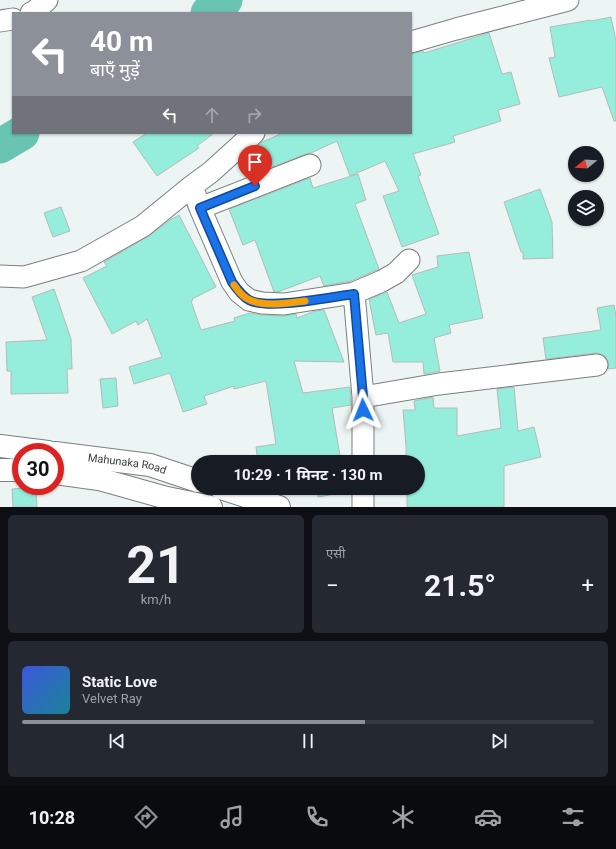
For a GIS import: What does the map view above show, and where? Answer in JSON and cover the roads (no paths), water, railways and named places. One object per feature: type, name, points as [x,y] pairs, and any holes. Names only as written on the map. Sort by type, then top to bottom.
[{"type":"main road","points":[[0,446],[12,448]]},
{"type":"main road","name":"Mahunaka Road","points":[[64,454],[150,465],[191,479]]},
{"type":"main road","points":[[0,470],[12,470]]},
{"type":"main road","points":[[64,474],[100,479],[167,498],[211,507]]},
{"type":"main road","points":[[242,495],[279,507]]},
{"type":"street","points":[[35,12],[47,0]]},
{"type":"street","points":[[412,42],[456,28],[510,7],[568,0]]},
{"type":"street","points":[[0,21],[12,19]]},
{"type":"street","points":[[0,276],[24,277],[81,261],[143,226],[211,172],[253,134]]},
{"type":"street","points":[[200,208],[310,165]]},
{"type":"street","points":[[192,186],[232,282],[239,292],[250,300],[262,303],[284,304],[354,294],[396,273],[409,260]]},
{"type":"street","points":[[354,294],[363,397],[363,455]]},
{"type":"street","points":[[363,397],[439,384],[597,365]]},
{"type":"street","points":[[363,495],[363,507]]},
{"type":"waterway","points":[[209,12],[225,0]]},
{"type":"waterway","points":[[0,146],[20,134]]}]
